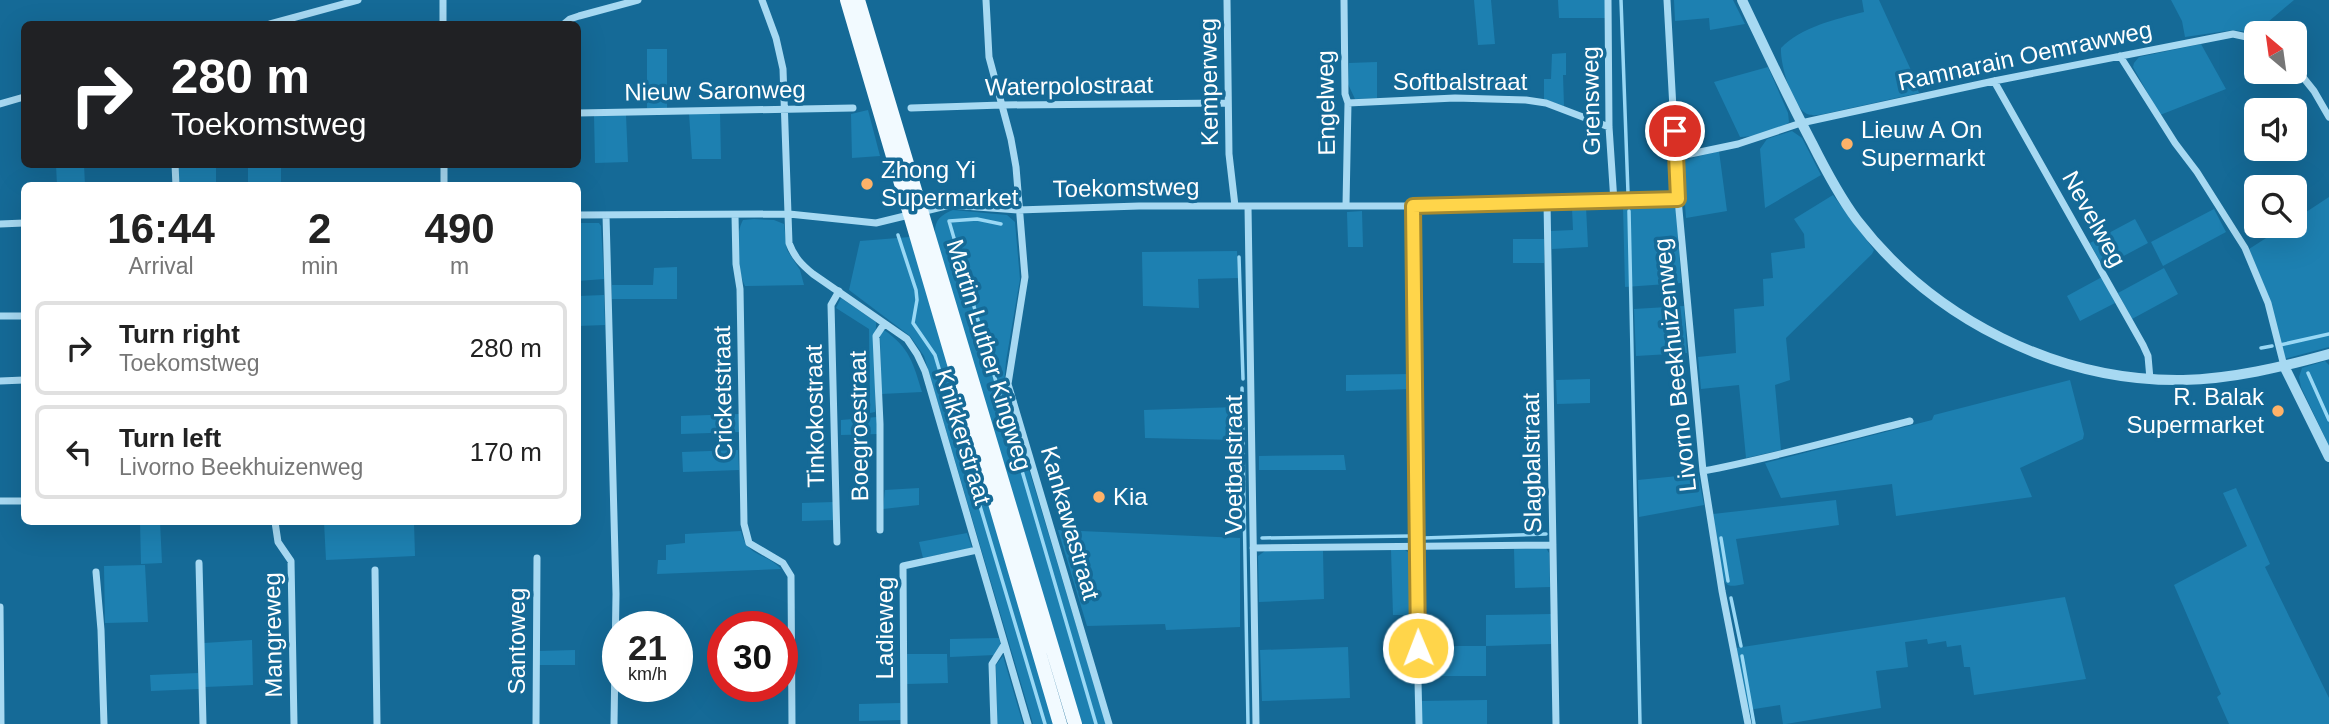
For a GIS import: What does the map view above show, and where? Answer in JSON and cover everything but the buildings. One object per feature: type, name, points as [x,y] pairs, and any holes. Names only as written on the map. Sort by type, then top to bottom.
[{"type":"main road","name":"Martin Luther Kingweg","points":[[847,0],[916,212],[1075,724]]},
{"type":"main road","name":"Martin Luther Kingweg","points":[[858,0],[1060,724]]},
{"type":"street","points":[[281,21],[358,0]]},
{"type":"street","points":[[443,0],[443,21]]},
{"type":"street","points":[[567,21],[638,0]]},
{"type":"street","name":"Knikkerstraat","points":[[762,0],[780,54],[786,108],[789,243],[804,267],[907,339],[917,354],[925,371],[1028,724]]},
{"type":"street","name":"Kankawastraat","points":[[986,0],[989,57],[1016,167],[1024,276],[1008,384],[1109,724]]},
{"type":"street","name":"Kemperweg","points":[[1227,0],[1229,154],[1235,206]]},
{"type":"street","name":"Engelweg","points":[[1344,0],[1345,94],[1348,103],[1346,205]]},
{"type":"street","name":"Grensweg","points":[[1608,0],[1609,127],[1614,202]]},
{"type":"street","name":"Livorno Beekhuizenweg","points":[[1667,0],[1678,199],[1703,471],[1721,591],[1748,724]]},
{"type":"street","points":[[1742,0],[1828,175],[1856,219],[1905,273],[1972,322],[2036,354],[2073,366],[2150,379],[2185,380],[2224,376],[2284,366],[2329,354]]},
{"type":"street","name":"Ramnarain Oemrawweg","points":[[1676,157],[1738,144],[1801,123],[1994,81],[2233,34],[2244,36]]},
{"type":"street","points":[[2120,56],[2245,248],[2268,303],[2284,366],[2329,457]]},
{"type":"street","name":"Nevelweg","points":[[1994,81],[2143,345],[2148,356],[2150,379]]},
{"type":"street","points":[[2307,82],[2329,117]]},
{"type":"street","points":[[0,104],[21,98]]},
{"type":"street","name":"Softbalstraat","points":[[1348,103],[1455,98],[1526,100],[1546,103],[1609,127]]},
{"type":"street","name":"Waterpolostraat","points":[[911,108],[1228,103]]},
{"type":"street","name":"Nieuw Saronweg","points":[[581,113],[853,108]]},
{"type":"street","name":"Toekomstweg","points":[[581,215],[789,214],[868,223],[950,205],[1018,210],[1413,206],[1678,199]]},
{"type":"street","name":"Slagbalstraat","points":[[1547,202],[1556,724]]},
{"type":"street","name":"Voetbalstraat","points":[[1248,206],[1256,724]]},
{"type":"street","points":[[1413,206],[1419,724]]},
{"type":"street","points":[[606,215],[616,594],[614,724]]},
{"type":"street","name":"Cricketstraat","points":[[735,215],[744,524],[749,543],[786,566],[791,576],[792,724]]},
{"type":"street","points":[[0,224],[21,223]]},
{"type":"street","name":"Tinkokostraat","points":[[837,542],[831,305],[839,291]]},
{"type":"street","points":[[0,316],[21,316]]},
{"type":"street","name":"Boegroestraat","points":[[880,530],[880,425],[876,336],[884,324]]},
{"type":"street","points":[[0,381],[21,380]]},
{"type":"street","points":[[1703,471],[1758,461],[1910,421]]},
{"type":"street","points":[[0,501],[21,501]]},
{"type":"street","name":"Mangreweg","points":[[275,525],[281,548],[291,561],[294,724]]},
{"type":"street","points":[[1253,548],[1552,545]]},
{"type":"street","name":"Ladieweg","points":[[904,724],[903,566],[977,550]]},
{"type":"street","name":"Santoweg","points":[[536,724],[537,558]]},
{"type":"street","points":[[199,563],[203,724]]},
{"type":"street","points":[[374,570],[377,724]]},
{"type":"street","points":[[96,572],[104,724]]},
{"type":"street","points":[[0,607],[1,724]]},
{"type":"street","points":[[994,724],[992,664],[1004,645]]},
{"type":"shaded area","points":[[1474,0],[1491,0],[1495,44],[1478,45]]},
{"type":"shaded area","points":[[1558,0],[1606,0],[1606,18],[1559,18]]},
{"type":"shaded area","points":[[1674,0],[1733,0],[1745,24],[1710,30],[1709,18],[1675,21]]},
{"type":"shaded area","points":[[1862,0],[1879,0],[1919,93],[1822,114],[1807,114],[1796,103],[1788,84],[1781,48],[1809,29],[1864,12]]},
{"type":"shaded area","points":[[2171,0],[2294,0],[2269,21],[2244,21],[2244,32],[2233,30],[2185,37],[2182,21]]},
{"type":"shaded area","points":[[2201,44],[2226,89],[2160,115],[2133,67],[2134,63],[2139,57]]},
{"type":"shaded area","points":[[647,49],[667,49],[667,108],[647,108]]},
{"type":"shaded area","points":[[1566,53],[1566,75],[1563,75],[1564,106],[1544,99],[1544,79],[1551,79],[1552,54]]},
{"type":"shaded area","points":[[1377,62],[1377,98],[1355,99],[1348,84],[1349,63]]},
{"type":"shaded area","points":[[1768,67],[1788,113],[1789,122],[1773,131],[1740,137],[1714,82]]},
{"type":"shaded area","points":[[868,110],[880,156],[852,158],[851,114]]},
{"type":"shaded area","points":[[720,112],[721,159],[692,159],[689,113]]},
{"type":"shaded area","points":[[626,115],[628,162],[595,163],[594,116]]},
{"type":"shaded area","points":[[1792,131],[1802,138],[1821,175],[1765,208],[1760,149],[1767,139]]},
{"type":"shaded area","points":[[1719,151],[1727,211],[1686,218],[1682,164],[1684,160]]},
{"type":"shaded area","points":[[56,168],[84,168],[85,182],[57,182]]},
{"type":"shaded area","points":[[178,168],[216,168],[216,182],[179,182]]},
{"type":"shaded area","points":[[248,168],[281,168],[281,182],[248,182]]},
{"type":"shaded area","points":[[1833,195],[1874,250],[1786,338],[1790,380],[1775,385],[1781,450],[1746,458],[1739,385],[1701,389],[1698,357],[1736,353],[1734,309],[1764,306],[1763,279],[1773,278],[1771,253],[1805,248],[1804,234],[1794,219]]},
{"type":"shaded area","points":[[2329,197],[2329,347],[2284,359],[2270,300],[2249,249],[2266,238],[2307,238],[2307,211]]},
{"type":"shaded area","points":[[1671,204],[1677,212],[1681,283],[1625,287],[1623,206]]},
{"type":"shaded area","points":[[1586,207],[1588,247],[1552,249],[1551,231],[1573,230],[1572,208]]},
{"type":"shaded area","points":[[2214,209],[2226,232],[2163,266],[2151,242]]},
{"type":"shaded area","points":[[953,210],[1007,215],[1015,222],[1020,279],[1004,387],[1106,724],[1080,724],[935,235],[939,219]]},
{"type":"shaded area","points":[[1362,211],[1363,247],[1348,247],[1347,212]]},
{"type":"shaded area","points":[[2135,219],[2148,243],[2103,267],[2090,243]]},
{"type":"shaded area","points":[[743,220],[774,220],[784,224],[787,250],[800,270],[804,285],[745,286],[738,262],[738,235]]},
{"type":"shaded area","points":[[581,223],[599,223],[601,226],[604,279],[581,281]]},
{"type":"shaded area","points":[[910,237],[1056,724],[1033,724],[924,356],[910,336],[849,290],[860,241]]},
{"type":"shaded area","points":[[1513,239],[1544,239],[1544,263],[1513,263]]},
{"type":"shaded area","points":[[1237,251],[1238,278],[1198,279],[1199,308],[1143,306],[1142,252]]},
{"type":"shaded area","points":[[677,267],[677,299],[612,299],[612,285],[653,285],[654,268]]},
{"type":"shaded area","points":[[2164,268],[2178,294],[2132,319],[2118,293]]},
{"type":"shaded area","points":[[2102,277],[2115,303],[2080,321],[2067,296]]},
{"type":"shaded area","points":[[604,295],[605,325],[581,326],[581,296]]},
{"type":"shaded area","points":[[841,298],[876,322],[875,412],[870,413],[869,329],[836,308]]},
{"type":"shaded area","points":[[1684,306],[1687,353],[1636,356],[1634,309]]},
{"type":"shaded area","points":[[884,330],[905,350],[922,392],[881,394],[880,334]]},
{"type":"shaded area","points":[[2325,361],[2329,365],[2329,446],[2301,387],[2299,377],[2302,368]]},
{"type":"shaded area","points":[[1411,374],[1412,389],[1346,391],[1346,375]]},
{"type":"shaded area","points":[[1590,379],[1590,403],[1557,404],[1556,380]]},
{"type":"shaded area","points":[[2070,380],[2083,439],[2020,468],[2032,497],[1896,516],[1892,484],[1781,498],[1765,463],[1932,420],[1934,415]]},
{"type":"shaded area","points":[[1237,407],[1238,440],[1145,438],[1144,410]]},
{"type":"shaded area","points":[[739,414],[740,432],[681,434],[681,416]]},
{"type":"shaded area","points":[[877,417],[878,434],[841,435],[841,420]]},
{"type":"shaded area","points":[[738,450],[739,470],[683,472],[682,452]]},
{"type":"shaded area","points":[[1344,455],[1346,470],[1259,470],[1259,456]]},
{"type":"shaded area","points":[[1698,474],[1704,505],[1639,517],[1638,480]]},
{"type":"shaded area","points":[[919,488],[919,505],[883,509],[885,490]]},
{"type":"shaded area","points":[[2236,488],[2270,564],[2265,567],[2329,698],[2329,724],[2229,724],[2217,697],[2221,694],[2174,585],[2247,546],[2223,493]]},
{"type":"shaded area","points":[[1836,500],[1839,525],[1736,539],[1744,584],[1731,586],[1724,581],[1713,514]]},
{"type":"shaded area","points":[[834,502],[834,520],[802,521],[802,503]]},
{"type":"shaded area","points":[[140,525],[160,525],[162,563],[141,564]]},
{"type":"shaded area","points":[[324,525],[414,525],[415,556],[326,560]]},
{"type":"shaded area","points":[[1058,530],[1240,538],[1240,627],[1166,630],[1165,624],[1087,626]]},
{"type":"shaded area","points":[[741,531],[752,550],[781,569],[657,574],[658,560],[666,560],[666,545],[685,543],[685,534]]},
{"type":"shaded area","points":[[967,533],[972,548],[923,558],[919,542]]},
{"type":"shaded area","points":[[1546,548],[1549,553],[1550,587],[1515,588],[1514,549]]},
{"type":"shaded area","points":[[1391,550],[1405,550],[1412,555],[1411,615],[1393,615]]},
{"type":"shaded area","points":[[1265,551],[1323,551],[1324,599],[1259,602],[1258,556]]},
{"type":"shaded area","points":[[145,565],[148,622],[105,623],[104,566]]},
{"type":"shaded area","points":[[2065,597],[2086,679],[1974,695],[1970,667],[1964,667],[1961,645],[1947,647],[1946,641],[1928,644],[1927,639],[1905,642],[1908,667],[1876,671],[1881,708],[1786,724],[1783,724],[1780,705],[1748,710],[1736,648]]},
{"type":"shaded area","points":[[1551,614],[1551,644],[1486,646],[1486,615]]},
{"type":"shaded area","points":[[999,638],[1001,645],[995,655],[950,657],[950,639]]},
{"type":"shaded area","points":[[252,640],[253,685],[205,687],[204,643]]},
{"type":"shaded area","points":[[1424,646],[1486,646],[1486,676],[1424,676]]},
{"type":"shaded area","points":[[1348,647],[1350,698],[1262,701],[1260,650]]},
{"type":"shaded area","points":[[575,650],[575,665],[539,665],[539,651]]},
{"type":"shaded area","points":[[907,654],[947,654],[948,683],[907,684]]},
{"type":"shaded area","points":[[1003,656],[1023,724],[997,724],[996,665]]},
{"type":"shaded area","points":[[198,673],[199,689],[151,691],[150,675]]},
{"type":"shaded area","points":[[1487,700],[1487,724],[1421,724],[1421,701]]},
{"type":"shaded area","points":[[900,703],[901,720],[859,721],[859,704]]},
{"type":"waterway","points":[[1621,0],[1628,193]]},
{"type":"waterway","points":[[1629,211],[1640,724]]},
{"type":"waterway","points":[[1001,224],[977,219],[949,221],[1096,724]]},
{"type":"waterway","points":[[898,235],[916,290],[913,323],[935,355],[1045,724]]},
{"type":"waterway","points":[[1239,257],[1243,379]]},
{"type":"waterway","points":[[2280,345],[2329,334]]},
{"type":"waterway","points":[[2261,348],[2272,346]]},
{"type":"waterway","points":[[2308,373],[2329,420]]},
{"type":"waterway","points":[[1242,388],[1248,724]]},
{"type":"waterway","points":[[1423,538],[1546,534]]},
{"type":"waterway","points":[[1262,538],[1411,536]]},
{"type":"waterway","points":[[1721,538],[1728,581]]},
{"type":"waterway","points":[[1731,598],[1741,646]]},
{"type":"waterway","points":[[1742,656],[1754,724]]},
{"type":"place","name":"Lieuw A On Supermarkt","points":[[1847,144]]},
{"type":"place","name":"Zhong Yi Supermarket","points":[[867,184]]},
{"type":"place","name":"R. Balak Supermarket","points":[[2278,411]]},
{"type":"place","name":"Kia","points":[[1099,497]]},
{"type":"route","points":[[1418,648],[1413,206],[1678,199],[1675,131]]}]
